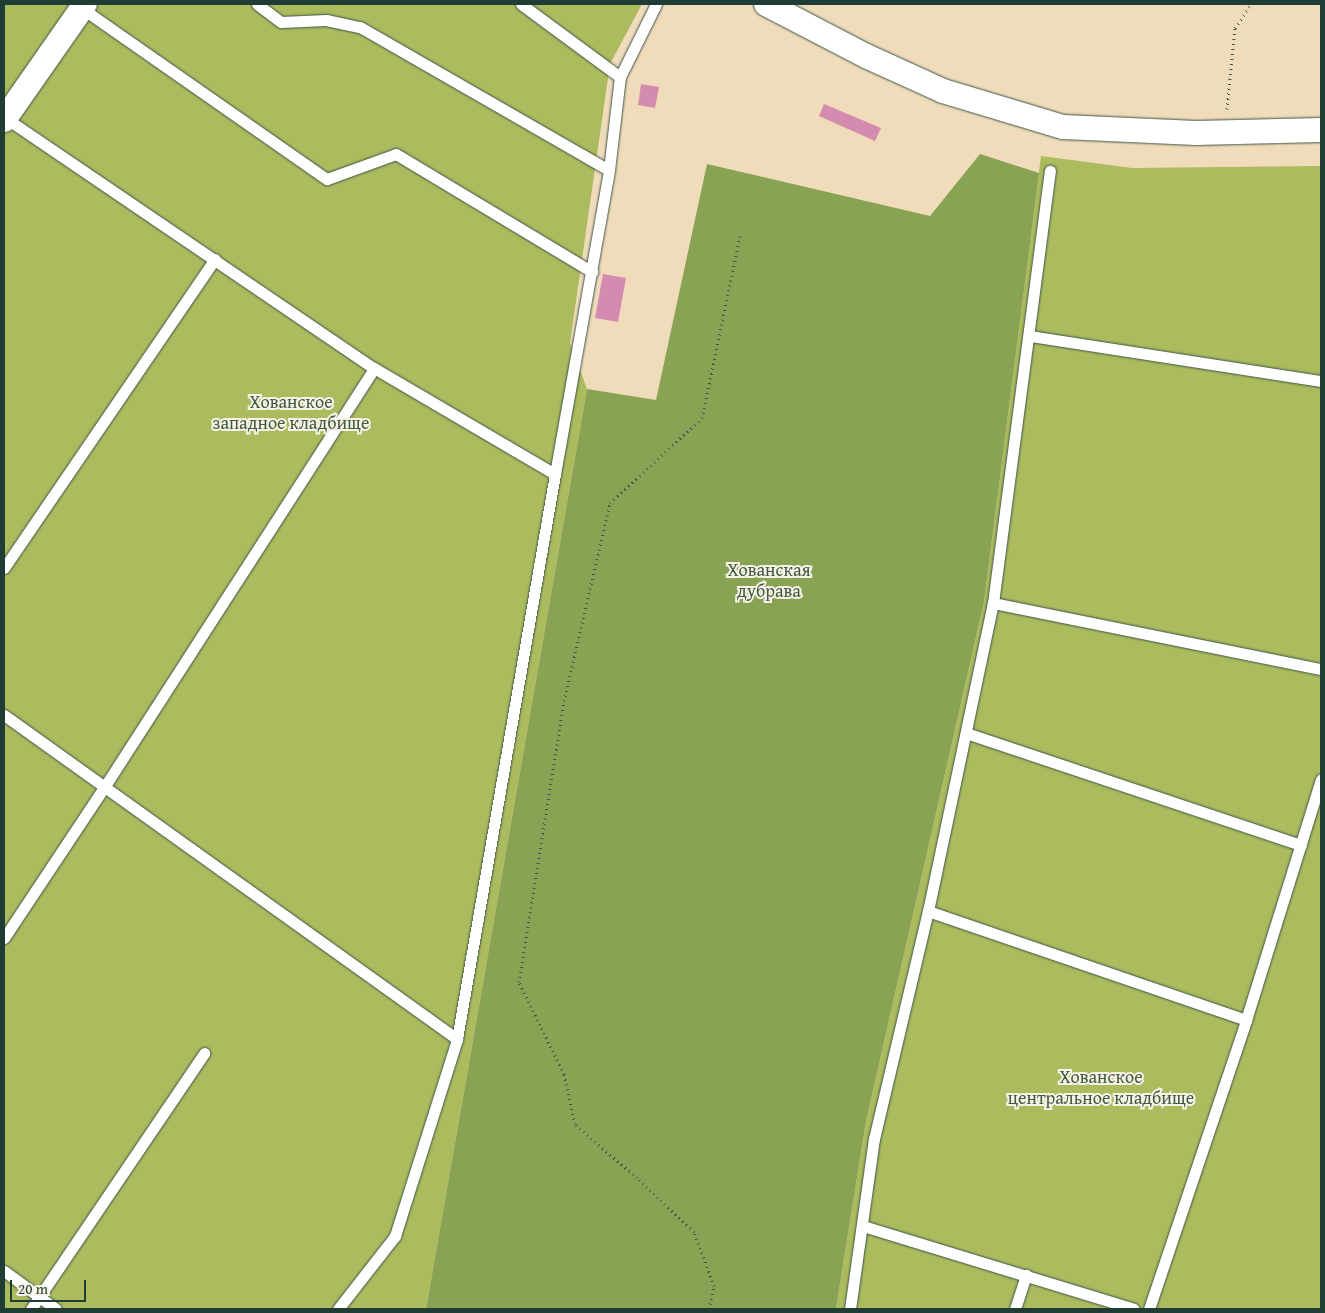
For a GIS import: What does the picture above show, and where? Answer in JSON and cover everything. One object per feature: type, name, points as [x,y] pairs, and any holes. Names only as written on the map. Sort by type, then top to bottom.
[{"type":"street","points":[[766,4],[866,56],[943,91],[1063,127],[1223,132],[1321,130]]},
{"type":"street","points":[[4,118],[81,5]]},
{"type":"lane","points":[[257,4],[281,22],[326,20],[360,28],[609,170]]},
{"type":"lane","points":[[521,4],[620,77]]},
{"type":"lane","points":[[338,1309],[395,1236],[457,1039],[592,272],[609,170],[620,77],[656,4]]},
{"type":"lane","points":[[81,5],[327,179],[396,154],[592,272]]},
{"type":"lane","points":[[4,118],[374,368],[555,474]]},
{"type":"lane","points":[[850,1309],[874,1140],[928,911],[993,603],[1030,336],[1050,171]]},
{"type":"lane","points":[[4,568],[215,259]]},
{"type":"lane","points":[[1030,336],[1321,381]]},
{"type":"lane","points":[[4,938],[105,786],[374,368]]},
{"type":"lane","points":[[993,603],[1321,669]]},
{"type":"lane","points":[[4,715],[457,1039]]},
{"type":"lane","points":[[966,733],[1301,844]]},
{"type":"lane","points":[[1149,1309],[1246,1020],[1321,779]]},
{"type":"lane","points":[[928,911],[1246,1020]]},
{"type":"lane","points":[[31,1309],[204,1053]]},
{"type":"lane","points":[[862,1226],[1134,1309]]},
{"type":"lane","points":[[4,1271],[56,1309]]},
{"type":"lane","points":[[1015,1309],[1026,1275]]},
{"type":"path","points":[[1223,132],[1231,85],[1235,28],[1251,4]]},
{"type":"path","points":[[709,1309],[714,1286],[694,1232],[638,1178],[575,1124],[564,1074],[519,982],[564,701],[610,504],[702,418],[740,236]]},
{"type":"green space","name":"Хованское западное кладбище","points":[[4,4],[642,4],[610,64],[570,343],[587,389],[426,1309],[4,1309]]},
{"type":"green space","name":"Хованская дубрава","points":[[980,154],[1039,173],[984,602],[866,1121],[836,1309],[426,1309],[587,389],[656,400],[707,164],[930,216]]},
{"type":"green space","name":"Хованское центральное кладбище","points":[[1041,156],[1132,168],[1321,166],[1321,1309],[836,1309],[866,1121],[984,602]]},
{"type":"building","points":[[641,84],[659,87],[655,108],[638,105]]},
{"type":"building","points":[[824,104],[881,128],[875,141],[819,116]]},
{"type":"building","points":[[603,274],[626,278],[618,322],[595,318]]}]
